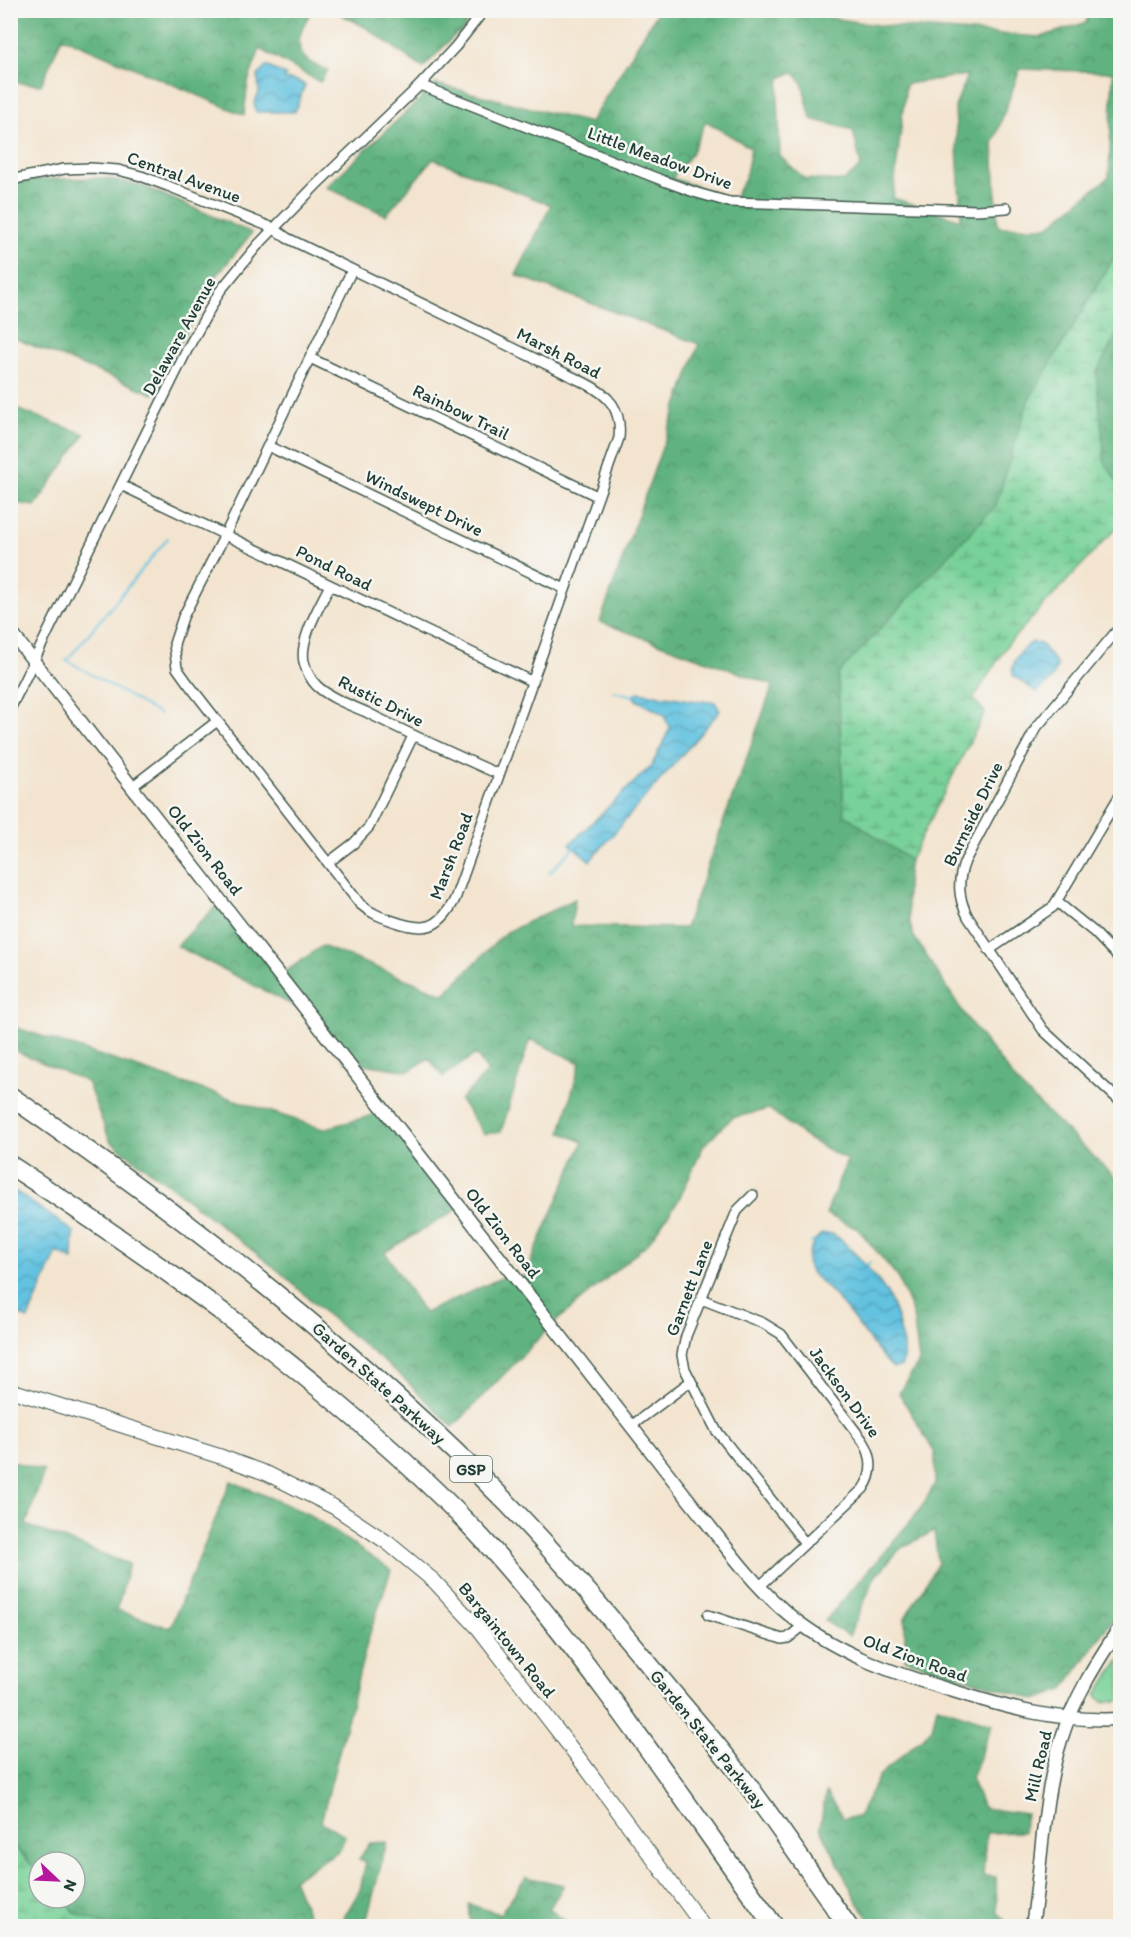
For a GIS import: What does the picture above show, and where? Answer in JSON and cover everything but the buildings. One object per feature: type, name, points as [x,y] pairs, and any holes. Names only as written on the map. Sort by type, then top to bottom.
[{"type":"highway","name":"Garden State Parkway","points":[[10,1096],[104,1160],[256,1276],[441,1438],[558,1558],[737,1770],[848,1926]]},
{"type":"highway","name":"GSP","points":[[10,1165],[153,1262],[286,1360],[394,1452],[440,1496],[495,1554],[584,1664],[774,1926]]},
{"type":"main road","name":"Bargaintown Road","points":[[10,1390],[222,1457],[267,1474],[334,1507],[388,1543],[434,1581],[479,1629],[703,1926]]},
{"type":"street","name":"Delaware Avenue","points":[[10,709],[203,320],[238,267],[273,228],[420,85],[456,46],[484,10]]},
{"type":"street","name":"Little Meadow Drive","points":[[420,85],[675,185],[729,202],[977,210],[1007,208]]},
{"type":"street","name":"Central Avenue","points":[[10,180],[64,169],[118,170],[168,186],[273,228]]},
{"type":"street","name":"Marsh Road","points":[[273,228],[287,238],[602,393],[609,400],[619,418],[619,438],[455,899],[444,917],[434,924],[416,928],[372,913],[360,904],[216,722],[177,668],[174,644],[183,617],[225,535],[352,270]]},
{"type":"street","name":"Rainbow Trail","points":[[310,358],[597,496]]},
{"type":"street","name":"Windswept Drive","points":[[268,446],[565,589]]},
{"type":"street","name":"Pond Road","points":[[121,485],[532,682]]},
{"type":"street","name":"Rustic Drive","points":[[330,585],[303,648],[308,673],[318,686],[335,697],[413,736],[498,774]]},
{"type":"street","name":"Burnside Drive","points":[[1120,627],[1033,732],[962,867],[959,882],[961,901],[968,917],[1043,1030],[1120,1101]]},
{"type":"street","name":"Old Zion Road","points":[[10,631],[759,1587],[804,1625],[852,1655],[900,1674],[1019,1711],[1069,1718],[1120,1719]]},
{"type":"street","points":[[133,786],[216,722]]},
{"type":"street","points":[[329,862],[354,843],[369,827],[413,736]]},
{"type":"street","points":[[989,950],[1049,911],[1057,902],[1120,795]]},
{"type":"street","points":[[1057,902],[1094,932],[1120,959]]},
{"type":"street","name":"Garnett Lane","points":[[753,1195],[736,1211],[682,1351],[685,1369],[721,1439],[805,1543]]},
{"type":"street","name":"Jackson Drive","points":[[701,1299],[763,1323],[781,1334],[869,1452],[871,1471],[865,1486],[759,1587]]},
{"type":"street","points":[[631,1426],[691,1381]]},
{"type":"street","points":[[708,1615],[782,1639],[788,1638],[804,1625]]},
{"type":"street","name":"Mill Road","points":[[1032,1926],[1052,1778],[1061,1740],[1090,1672],[1120,1627]]},
{"type":"green space","points":[[13,11],[312,11],[302,30],[300,51],[312,63],[328,70],[320,82],[260,49],[248,82],[244,115],[62,37],[41,85],[11,82],[10,21]]},
{"type":"green space","points":[[335,11],[477,11],[459,34],[456,34],[423,68],[365,27]]},
{"type":"green space","points":[[658,11],[789,11],[877,25],[1041,37],[1087,22],[1087,11],[1120,11],[1120,248],[1028,401],[996,505],[838,675],[844,814],[910,860],[907,898],[913,935],[966,1017],[1020,1086],[1120,1182],[1120,1609],[1063,1690],[1036,1700],[905,1659],[905,1618],[938,1563],[934,1531],[901,1548],[875,1577],[849,1636],[825,1621],[919,1511],[935,1484],[935,1453],[899,1393],[919,1362],[913,1315],[897,1276],[858,1229],[826,1214],[847,1160],[807,1138],[769,1109],[732,1118],[704,1145],[678,1201],[648,1243],[552,1325],[453,1427],[400,1375],[327,1315],[280,1272],[110,1141],[87,1082],[11,1049],[11,1026],[323,1129],[384,1112],[458,1209],[385,1252],[424,1313],[510,1274],[520,1286],[583,1142],[561,1132],[580,1063],[530,1039],[501,1132],[484,1134],[460,1100],[488,1072],[476,1054],[443,1077],[429,1058],[409,1071],[345,1061],[308,1013],[177,946],[220,902],[279,976],[322,946],[444,994],[505,933],[575,899],[571,926],[685,928],[773,685],[600,622],[699,344],[516,275],[551,205],[433,159],[386,215],[326,187],[436,84],[590,123]],"holes":[[[1020,69],[1113,72],[1109,177],[1047,227],[998,227],[993,144]],[[793,72],[802,82],[811,119],[853,130],[861,166],[844,181],[805,179],[780,156],[778,95],[780,78]],[[967,75],[955,107],[961,220],[893,198],[906,84]],[[706,121],[751,148],[745,179],[733,199],[672,178],[690,156]]]},
{"type":"green space","points":[[105,178],[143,186],[252,233],[214,279],[154,394],[11,337],[10,180]]},
{"type":"green space","points":[[1120,248],[1120,328],[1096,373],[1105,462],[1120,487],[1120,524],[1008,644],[973,699],[985,712],[910,860],[844,814],[838,674],[996,505],[1028,401]]},
{"type":"green space","points":[[1120,328],[1120,487],[1105,462],[1096,373]]},
{"type":"green space","points":[[11,407],[85,434],[35,506],[11,502]]},
{"type":"green space","points":[[11,1461],[44,1471],[26,1525],[129,1564],[117,1610],[170,1628],[231,1481],[308,1514],[391,1570],[368,1639],[321,1822],[345,1835],[340,1850],[293,1879],[308,1915],[305,1926],[109,1926],[72,1910],[87,1910],[87,1850],[27,1850],[27,1860],[11,1842]]},
{"type":"green space","points":[[1120,1660],[1120,1701],[1103,1702],[1096,1695]]},
{"type":"green space","points":[[937,1706],[992,1724],[971,1778],[983,1808],[1026,1814],[1023,1832],[986,1833],[983,1876],[996,1877],[997,1912],[1009,1926],[875,1926],[859,1905],[820,1827],[826,1793],[843,1818],[858,1817],[879,1776],[932,1729]]},
{"type":"green space","points":[[10,1842],[27,1860],[27,1910],[72,1910],[109,1926],[11,1926]]},
{"type":"green space","points":[[387,1842],[365,1926],[339,1926],[360,1890],[366,1862],[359,1859],[370,1843]]},
{"type":"green space","points":[[526,1877],[564,1885],[549,1909],[572,1926],[471,1926],[469,1904],[500,1914]]},
{"type":"water","points":[[266,66],[286,75],[284,79],[298,81],[305,85],[295,112],[256,112],[254,103],[259,93],[258,76]]},
{"type":"water","points":[[1033,642],[1041,644],[1057,665],[1050,681],[1036,692],[1013,675],[1013,665],[1018,656]]},
{"type":"water","points":[[639,692],[715,702],[720,711],[590,861],[570,844],[652,765],[670,728],[663,714],[636,700],[633,696]]},
{"type":"water","points":[[11,1188],[74,1232],[73,1260],[57,1252],[28,1319],[11,1311]]},
{"type":"water","points":[[822,1234],[832,1234],[845,1243],[886,1292],[903,1342],[903,1361],[900,1367],[893,1368],[885,1360],[842,1304],[809,1269],[807,1262],[809,1253]]},
{"type":"waterway","points":[[68,659],[168,538]]},
{"type":"waterway","points":[[65,659],[159,714]]},
{"type":"waterway","points":[[613,691],[634,696]]},
{"type":"waterway","points":[[549,873],[576,845]]},
{"type":"waterway","points":[[811,1242],[815,1243]]},
{"type":"waterway","points":[[866,1266],[870,1262]]}]
